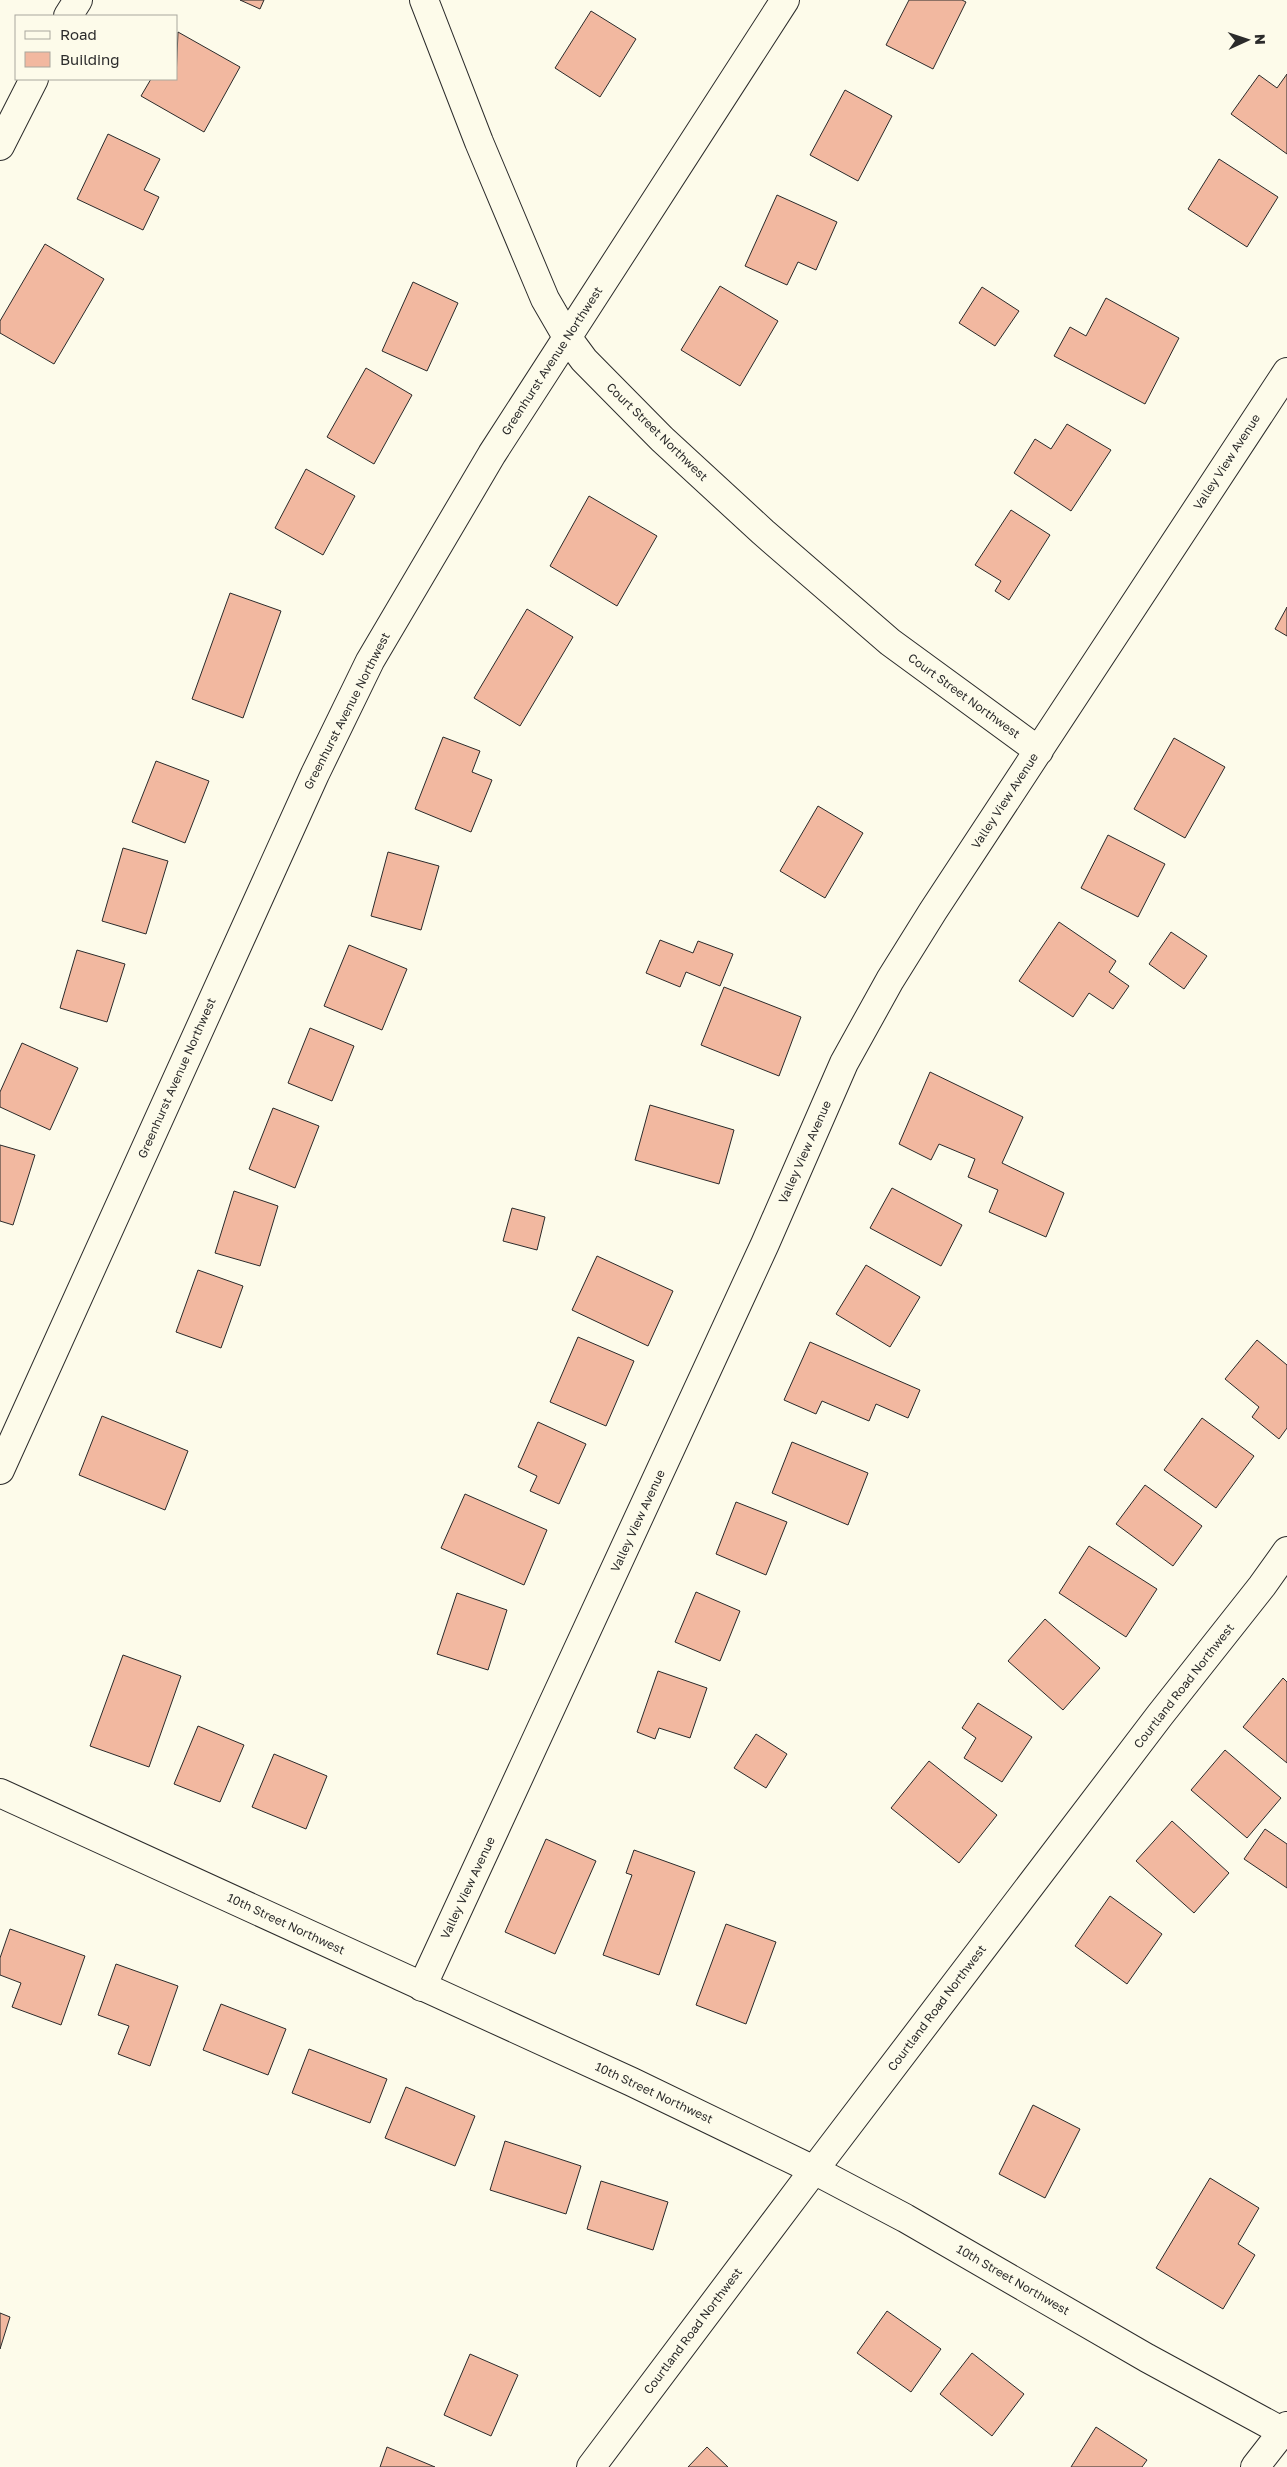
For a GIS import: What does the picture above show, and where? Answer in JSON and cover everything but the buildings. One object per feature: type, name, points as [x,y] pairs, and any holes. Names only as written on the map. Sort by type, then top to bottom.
[{"type":"street","points":[[69,15],[78,0]]},
{"type":"street","name":"Court Street Northwest","points":[[424,0],[479,142],[542,290],[567,337],[584,360],[662,439],[763,532],[890,642],[1038,751]]},
{"type":"street","name":"Greenhurst Avenue Northwest","points":[[0,1470],[315,774],[370,661],[492,454],[785,0]]},
{"type":"street","points":[[0,146],[33,80]]},
{"type":"street","name":"Valley View Avenue","points":[[422,1987],[765,1244],[844,1063],[890,980],[928,918],[1287,372]]},
{"type":"street","name":"Courtland Road Northwest","points":[[591,2467],[1154,1723],[1287,1552]]},
{"type":"street","name":"10th Street Northwest","points":[[0,1793],[632,2082],[814,2170],[905,2218],[1147,2358],[1286,2431]]},
{"type":"street","points":[[1255,2467],[1286,2431]]}]
